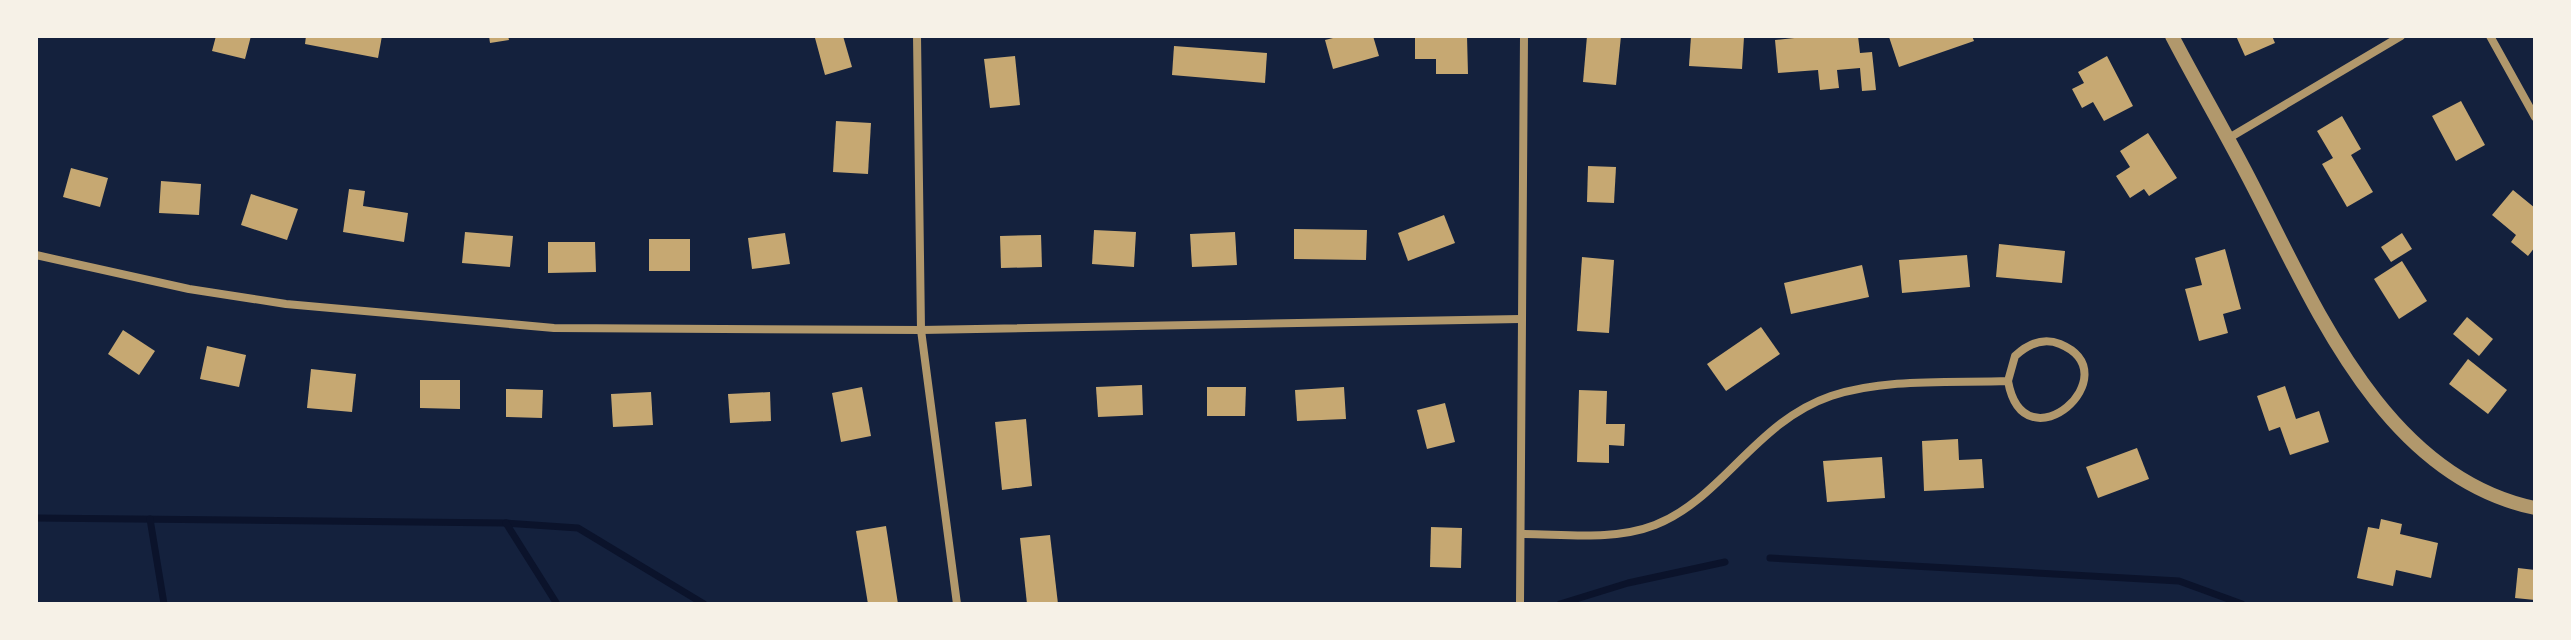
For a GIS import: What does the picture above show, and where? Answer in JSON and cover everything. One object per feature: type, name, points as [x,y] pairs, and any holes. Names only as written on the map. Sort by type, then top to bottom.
[{"type":"street","points":[[917,36],[921,330],[957,604]]},
{"type":"street","points":[[1520,604],[1524,36]]},
{"type":"street","points":[[2172,36],[2229,138],[2323,321],[2371,395],[2411,437],[2455,474],[2505,502],[2535,508]]},
{"type":"street","points":[[2229,138],[2401,36]]},
{"type":"street","points":[[2490,36],[2535,117]]},
{"type":"street","points":[[36,255],[189,289],[286,304],[455,321],[629,330],[921,330],[1520,319]]},
{"type":"street","points":[[2050,341],[2073,352],[2083,376],[2077,401],[2068,410],[2045,417],[2023,410],[2010,392],[2008,381],[2015,356],[2025,347],[2050,341]]},
{"type":"street","points":[[1521,534],[1625,532],[1676,516],[1702,497],[1758,441],[1804,408],[1832,396],[1885,387],[2008,381]]},
{"type":"building","points":[[216,36],[251,36],[245,59],[212,51]]},
{"type":"building","points":[[306,36],[382,36],[378,58],[305,44]]},
{"type":"building","points":[[489,36],[508,36],[509,40],[490,43]]},
{"type":"building","points":[[843,36],[852,67],[825,75],[815,38]]},
{"type":"building","points":[[1341,36],[1373,36],[1379,56],[1333,69],[1325,40]]},
{"type":"building","points":[[1415,36],[1467,36],[1468,74],[1436,74],[1436,59],[1415,59]]},
{"type":"building","points":[[1587,36],[1621,36],[1616,85],[1583,82]]},
{"type":"building","points":[[1691,36],[1744,37],[1742,69],[1689,66]]},
{"type":"building","points":[[1858,36],[1860,53],[1872,52],[1876,90],[1862,91],[1860,68],[1837,70],[1839,88],[1820,90],[1818,70],[1778,73],[1775,40]]},
{"type":"building","points":[[1972,36],[1974,41],[1899,67],[1889,37]]},
{"type":"building","points":[[2236,36],[2272,36],[2275,43],[2245,56]]},
{"type":"building","points":[[1174,46],[1267,53],[1265,83],[1172,75]]},
{"type":"building","points":[[1015,56],[1020,105],[990,108],[984,59]]},
{"type":"building","points":[[2107,56],[2133,106],[2104,121],[2093,102],[2082,108],[2072,89],[2084,83],[2078,72]]},
{"type":"building","points":[[2461,101],[2485,145],[2456,161],[2432,116]]},
{"type":"building","points":[[2342,116],[2361,149],[2351,155],[2373,192],[2347,207],[2322,164],[2333,158],[2317,131]]},
{"type":"building","points":[[836,121],[871,123],[868,174],[833,172]]},
{"type":"building","points":[[2148,133],[2177,178],[2149,196],[2144,189],[2130,198],[2116,176],[2130,167],[2120,151]]},
{"type":"building","points":[[1588,166],[1616,167],[1614,203],[1587,202]]},
{"type":"building","points":[[71,168],[108,178],[100,207],[63,197]]},
{"type":"building","points":[[161,181],[201,184],[199,215],[159,213]]},
{"type":"building","points":[[349,189],[365,191],[363,206],[408,213],[404,242],[343,232]]},
{"type":"building","points":[[2513,190],[2535,208],[2535,247],[2528,256],[2511,242],[2516,235],[2492,215]]},
{"type":"building","points":[[251,194],[298,209],[287,240],[241,225]]},
{"type":"building","points":[[1444,215],[1455,243],[1408,261],[1398,233]]},
{"type":"building","points":[[1294,229],[1367,230],[1366,260],[1294,259]]},
{"type":"building","points":[[1094,230],[1136,232],[1134,267],[1092,264]]},
{"type":"building","points":[[465,232],[513,236],[510,267],[462,263]]},
{"type":"building","points":[[1235,232],[1237,265],[1192,267],[1190,234]]},
{"type":"building","points":[[785,233],[790,264],[752,269],[748,238]]},
{"type":"building","points":[[2402,233],[2412,249],[2391,262],[2381,247]]},
{"type":"building","points":[[1041,235],[1042,267],[1001,268],[1000,236]]},
{"type":"building","points":[[649,239],[690,239],[690,271],[649,271]]},
{"type":"building","points":[[548,242],[595,242],[596,272],[548,273]]},
{"type":"building","points":[[1999,244],[2065,251],[2062,283],[1996,277]]},
{"type":"building","points":[[2225,249],[2241,309],[2223,314],[2228,333],[2199,341],[2185,289],[2202,285],[2195,258]]},
{"type":"building","points":[[1967,255],[1970,287],[1902,293],[1899,260]]},
{"type":"building","points":[[1582,257],[1614,260],[1609,333],[1577,331]]},
{"type":"building","points":[[2402,261],[2427,301],[2399,319],[2374,279]]},
{"type":"building","points":[[1862,265],[1869,297],[1791,314],[1784,283]]},
{"type":"building","points":[[2467,317],[2493,339],[2479,356],[2453,334]]},
{"type":"building","points":[[1761,327],[1780,354],[1726,391],[1707,364]]},
{"type":"building","points":[[123,330],[155,351],[139,375],[108,354]]},
{"type":"building","points":[[207,346],[246,355],[239,387],[200,379]]},
{"type":"building","points":[[2468,359],[2507,390],[2488,414],[2449,384]]},
{"type":"building","points":[[311,369],[356,374],[352,412],[307,408]]},
{"type":"building","points":[[420,380],[460,380],[460,409],[420,408]]},
{"type":"building","points":[[1142,385],[1143,415],[1098,417],[1096,387]]},
{"type":"building","points":[[2285,386],[2296,419],[2319,411],[2329,442],[2290,455],[2280,427],[2269,431],[2257,396]]},
{"type":"building","points":[[862,387],[871,436],[841,442],[832,393]]},
{"type":"building","points":[[1207,387],[1246,387],[1245,416],[1207,416]]},
{"type":"building","points":[[1344,387],[1346,419],[1297,421],[1295,390]]},
{"type":"building","points":[[506,389],[543,390],[542,418],[506,417]]},
{"type":"building","points":[[1579,390],[1607,391],[1606,424],[1625,424],[1624,446],[1609,445],[1609,463],[1577,462]]},
{"type":"building","points":[[651,392],[653,425],[613,427],[611,394]]},
{"type":"building","points":[[770,392],[771,421],[730,423],[728,394]]},
{"type":"building","points":[[1445,403],[1455,442],[1427,449],[1417,410]]},
{"type":"building","points":[[1026,419],[1032,486],[1002,490],[995,422]]},
{"type":"building","points":[[1958,439],[1959,460],[1982,459],[1984,488],[1924,491],[1922,441]]},
{"type":"building","points":[[2137,448],[2149,479],[2098,498],[2086,467]]},
{"type":"building","points":[[1882,457],[1885,498],[1827,502],[1823,461]]},
{"type":"building","points":[[2381,519],[2402,524],[2400,534],[2438,543],[2431,578],[2396,570],[2393,586],[2357,578],[2368,527],[2379,529]]},
{"type":"building","points":[[886,526],[898,604],[868,604],[856,531]]},
{"type":"building","points":[[1431,527],[1462,528],[1461,568],[1430,567]]},
{"type":"building","points":[[1050,535],[1058,604],[1027,604],[1020,538]]},
{"type":"building","points":[[2518,568],[2535,570],[2535,600],[2515,598]]},
{"type":"waterway","points":[[36,518],[506,523],[578,528],[704,604]]},
{"type":"waterway","points":[[150,519],[164,604]]},
{"type":"waterway","points":[[506,523],[557,604]]},
{"type":"waterway","points":[[1770,558],[2179,581],[2242,604]]},
{"type":"waterway","points":[[1560,604],[1628,583],[1725,562]]}]
